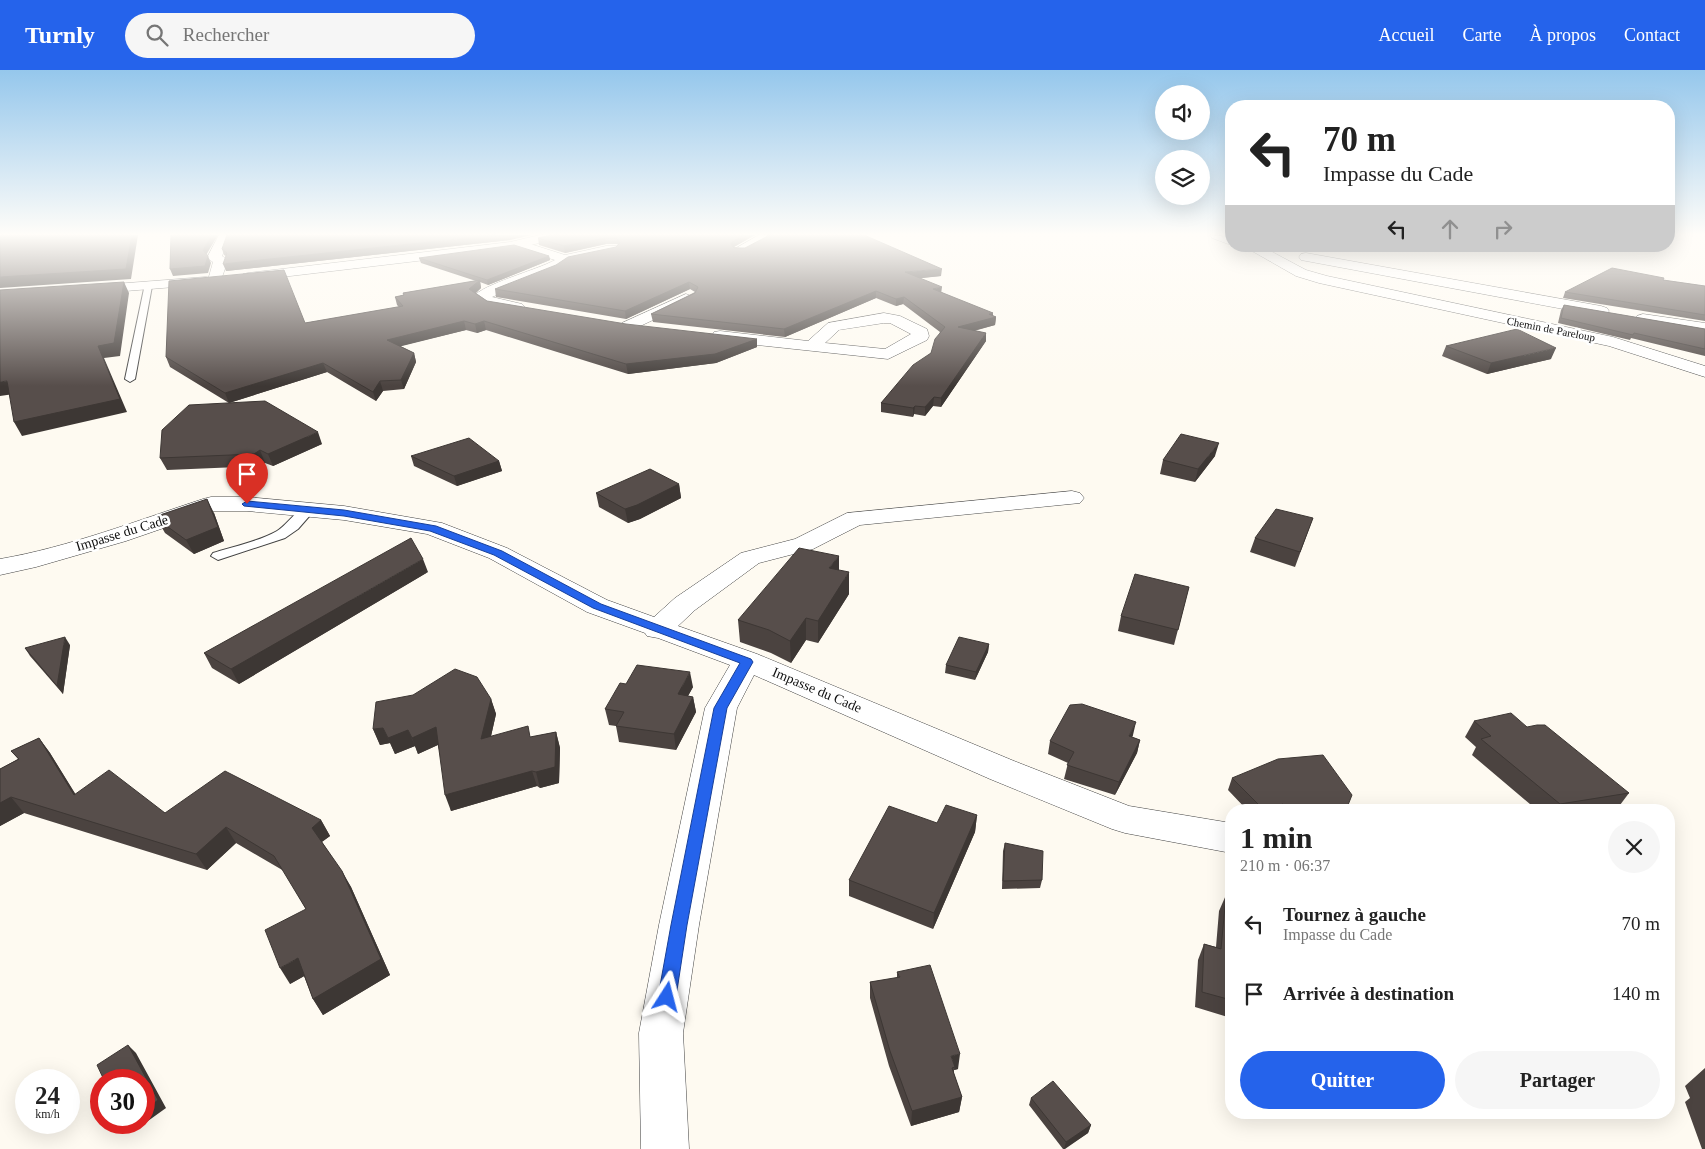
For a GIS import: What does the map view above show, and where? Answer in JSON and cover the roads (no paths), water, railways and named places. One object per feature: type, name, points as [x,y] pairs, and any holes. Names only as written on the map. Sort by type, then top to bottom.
[{"type":"street","points":[[78,291],[155,285]]},
{"type":"street","points":[[506,285],[481,297],[489,302],[536,310]]},
{"type":"street","name":"Chemin de Pareloup","points":[[1349,285],[1613,342],[1705,372]]},
{"type":"street","points":[[1460,285],[1705,328]]},
{"type":"street","points":[[628,326],[689,296]]},
{"type":"street","points":[[707,334],[812,346],[888,354],[921,336],[921,334],[894,319],[884,318],[834,326],[812,346]]},
{"type":"street","points":[[610,322],[628,326],[662,329]]},
{"type":"street","points":[[657,630],[685,604],[750,558],[804,544],[855,518],[1072,498]]},
{"type":"street","name":"Impasse du Cade","points":[[0,567],[27,562],[117,536],[211,504],[247,504],[344,513],[433,528],[498,553],[597,606],[747,662],[1002,770],[1125,819],[1225,837]]},
{"type":"street","points":[[665,1149],[661,1033],[679,925],[721,708],[747,662]]},
{"type":"lane","points":[[130,379],[148,286]]},
{"type":"lane","points":[[218,556],[280,535],[293,526],[307,510]]}]
